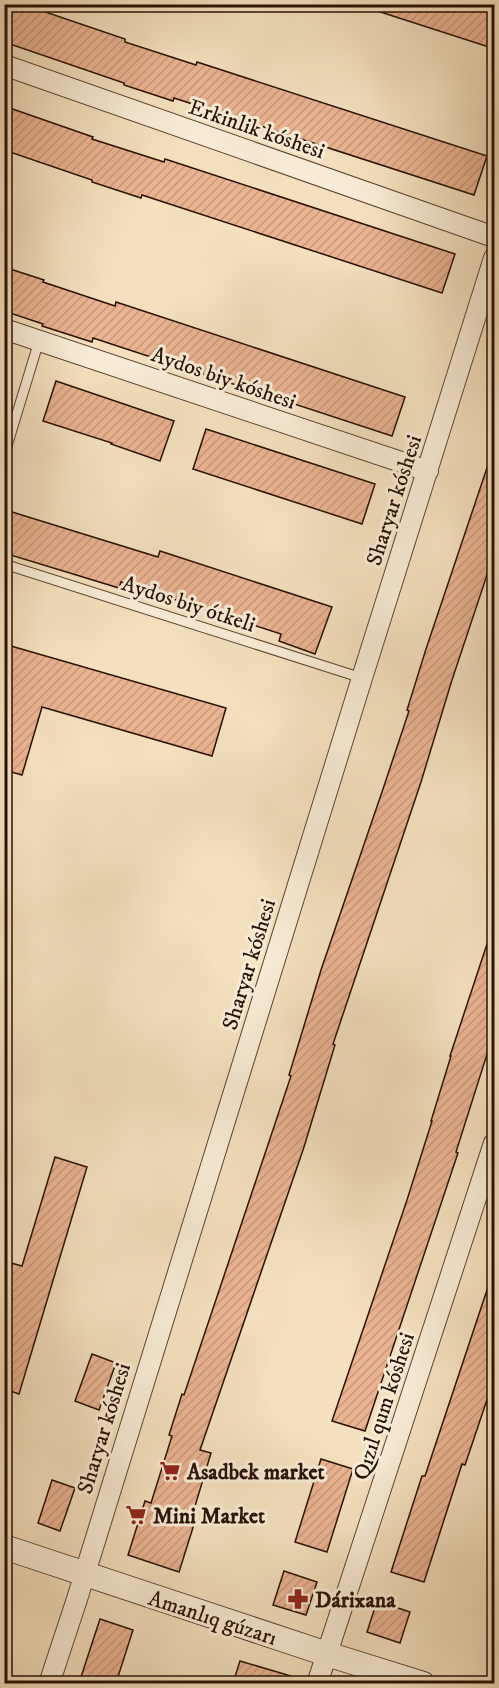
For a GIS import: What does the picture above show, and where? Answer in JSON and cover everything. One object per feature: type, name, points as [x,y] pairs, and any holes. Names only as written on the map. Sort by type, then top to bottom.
[{"type":"street","name":"Erkinlik kóshesi","points":[[4,64],[495,237]]},
{"type":"street","name":"Sharyar kóshesi","points":[[49,1683],[495,258]]},
{"type":"street","name":"Aydos biy kóshesi","points":[[4,329],[428,471]]},
{"type":"street","name":"Qızıl qum kóshesi","points":[[318,1683],[495,1143]]},
{"type":"street","name":"Amanlıq gúzarı","points":[[4,1547],[327,1654],[423,1683]]},
{"type":"lane","points":[[4,456],[39,340]]},
{"type":"lane","name":"Aydos biy ótkeli","points":[[4,564],[362,678]]},
{"type":"building","points":[[13,4],[22,4],[125,39],[125,42],[196,65],[197,62],[487,156],[474,195],[174,98],[173,101],[4,42],[4,30]]},
{"type":"building","points":[[369,4],[495,4],[495,49],[368,8]]},
{"type":"building","points":[[4,106],[93,137],[92,139],[164,162],[165,159],[455,254],[442,293],[142,195],[141,198],[4,150]]},
{"type":"building","points":[[4,267],[115,306],[116,302],[405,397],[392,436],[93,338],[92,342],[42,326],[43,324],[4,311]]},
{"type":"building","points":[[56,381],[174,421],[160,461],[43,421]]},
{"type":"building","points":[[206,429],[375,484],[362,524],[193,469]]},
{"type":"building","points":[[491,456],[495,456],[495,551],[421,782],[333,1044],[335,1045],[304,1147],[200,1450],[211,1453],[192,1516],[196,1518],[179,1572],[128,1555],[145,1501],[151,1503],[172,1436],[169,1435],[182,1394],[184,1395],[291,1076],[289,1075],[321,970],[409,711],[407,710],[426,649]]},
{"type":"building","points":[[12,512],[158,557],[160,551],[332,607],[315,654],[279,641],[281,634],[121,582],[119,588],[4,553],[4,534]]},
{"type":"building","points":[[4,644],[226,708],[212,756],[42,707],[22,775],[4,770]]},
{"type":"building","points":[[491,932],[495,932],[495,1029],[456,1152],[458,1153],[365,1431],[332,1421],[407,1200],[450,1056]]},
{"type":"building","points":[[55,1157],[87,1167],[19,1394],[4,1389],[4,1325],[12,1299],[4,1297],[4,1261],[22,1266]]},
{"type":"building","points":[[491,1278],[495,1278],[495,1376],[465,1465],[462,1464],[424,1582],[391,1572]]},
{"type":"building","points":[[92,1354],[116,1363],[99,1410],[75,1401]]},
{"type":"building","points":[[321,1459],[353,1469],[327,1552],[295,1542]]},
{"type":"building","points":[[52,1480],[75,1488],[60,1531],[38,1523]]},
{"type":"building","points":[[284,1571],[317,1582],[306,1615],[273,1605]]},
{"type":"building","points":[[377,1601],[410,1612],[400,1643],[367,1632]]},
{"type":"building","points":[[100,1619],[133,1630],[116,1683],[79,1683]]},
{"type":"building","points":[[240,1661],[301,1679],[300,1683],[233,1683]]},
{"type":"place","name":"Asadbek market","points":[[170,1471]]},
{"type":"place","name":"Mini Market","points":[[136,1515]]},
{"type":"place","name":"Dárixana","points":[[298,1599]]}]
